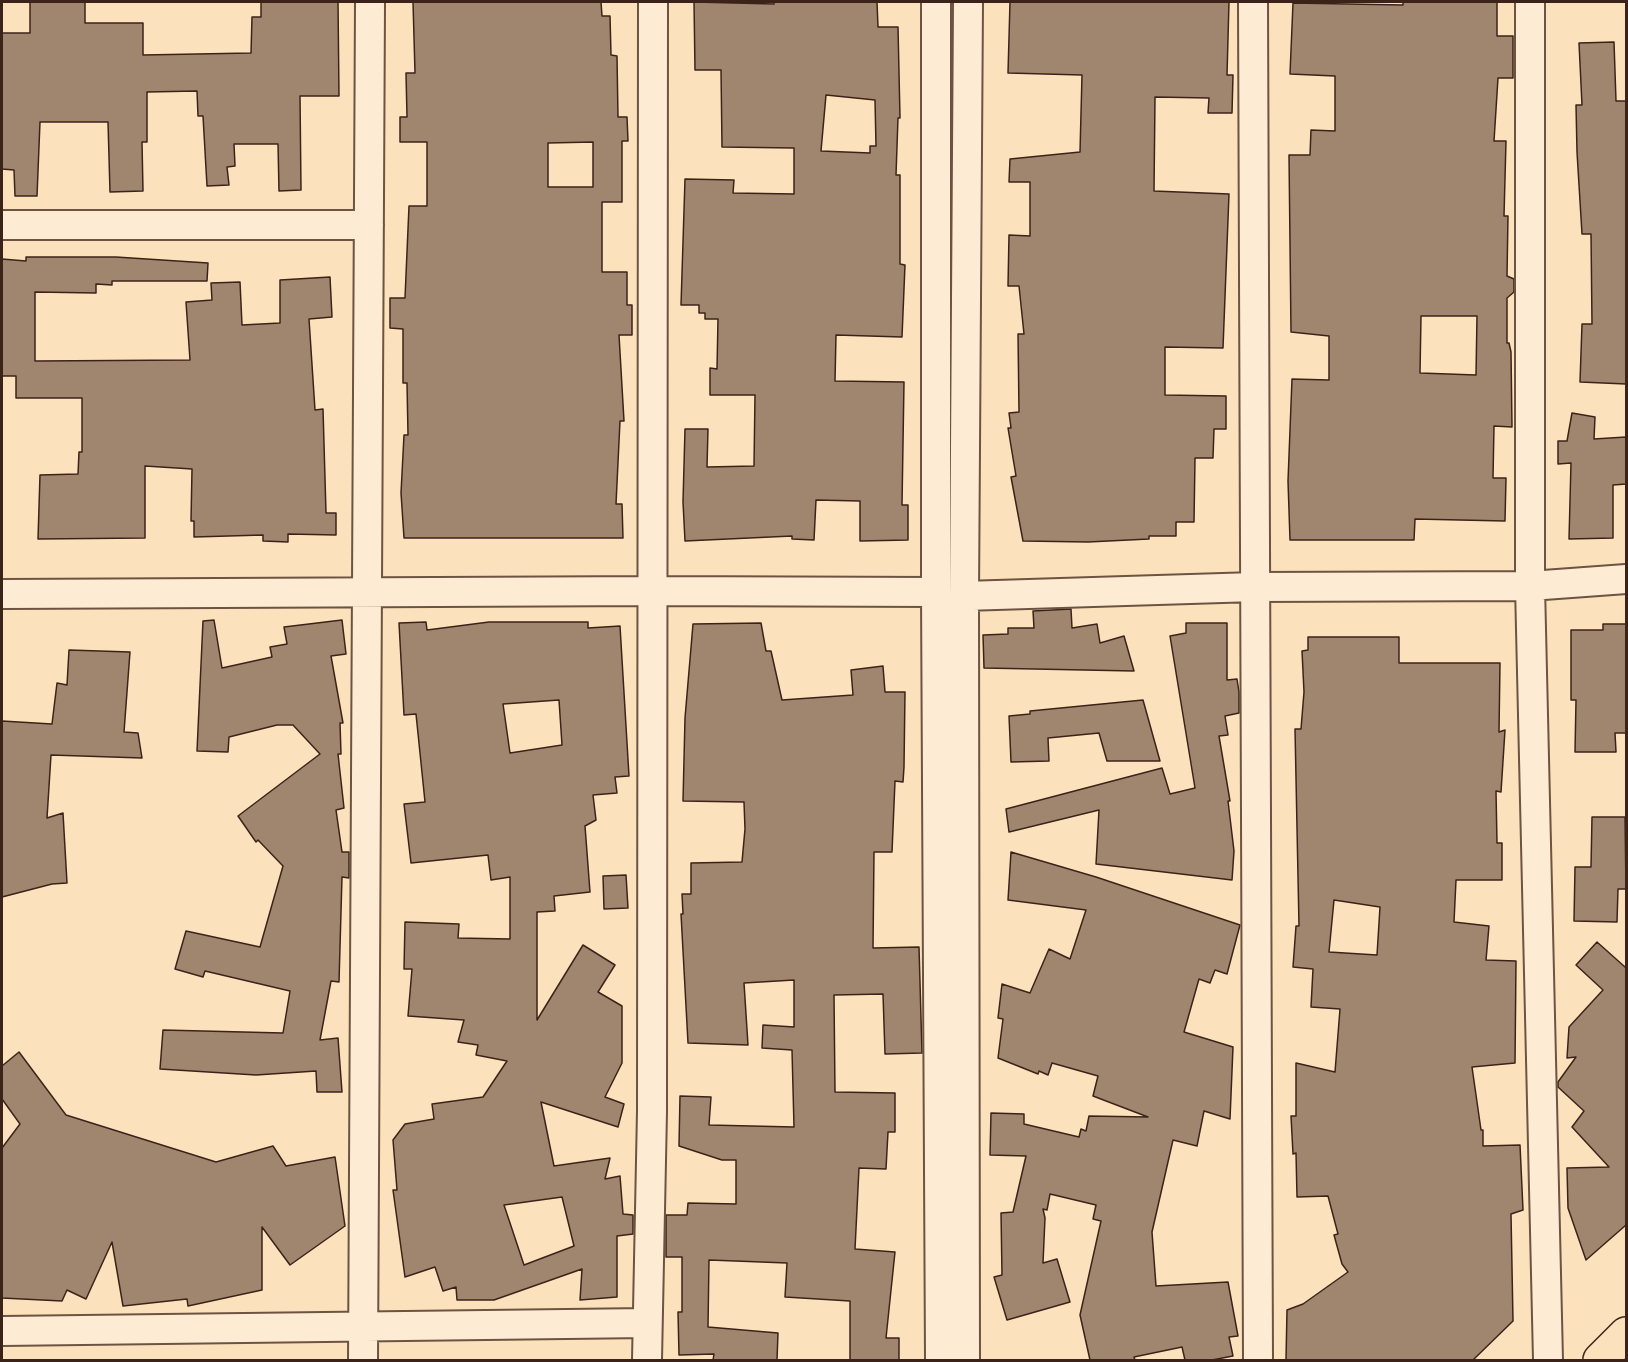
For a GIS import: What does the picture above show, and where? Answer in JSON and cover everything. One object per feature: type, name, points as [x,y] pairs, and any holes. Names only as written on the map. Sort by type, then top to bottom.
[{"type":"highway","points":[[1600,1360],[1626,1334]]},
{"type":"street","points":[[363,1360],[370,2]]},
{"type":"street","points":[[647,1360],[652,1111],[652,2]]},
{"type":"street","points":[[936,2],[940,1360]]},
{"type":"street","points":[[965,1360],[964,596],[968,2]]},
{"type":"street","points":[[1253,2],[1258,1360]]},
{"type":"street","points":[[1530,2],[1530,586],[1548,1360]]},
{"type":"street","points":[[2,225],[369,225]]},
{"type":"street","points":[[964,596],[1255,587],[1530,586],[1626,579]]},
{"type":"street","points":[[2,594],[936,592]]},
{"type":"street","points":[[2,1331],[647,1323]]},
{"type":"building","points":[[30,2],[85,2],[85,23],[143,23],[143,55],[251,53],[252,17],[261,17],[261,2],[338,2],[339,96],[300,96],[301,190],[279,191],[278,144],[234,144],[235,166],[227,167],[229,185],[207,186],[203,116],[198,116],[197,91],[147,92],[147,142],[142,142],[143,191],[110,192],[108,122],[40,122],[37,196],[15,196],[14,170],[2,169],[2,33],[30,33]]},
{"type":"building","points":[[413,2],[601,2],[602,16],[610,16],[611,55],[617,56],[618,117],[627,117],[628,141],[622,141],[622,202],[602,202],[602,272],[627,272],[627,305],[632,305],[632,335],[619,335],[624,421],[620,421],[616,504],[622,504],[623,538],[404,538],[401,493],[404,435],[408,435],[407,383],[403,383],[403,329],[390,328],[390,298],[405,298],[409,206],[427,206],[427,142],[400,142],[400,117],[407,117],[406,73],[415,73]],"holes":[[[593,142],[593,187],[548,187],[548,143]]]},
{"type":"building","points":[[694,2],[774,4],[774,2],[877,2],[878,27],[898,27],[900,118],[898,118],[896,175],[900,175],[900,264],[905,265],[902,337],[836,335],[835,381],[904,382],[902,505],[908,505],[908,540],[860,541],[860,501],[816,500],[814,540],[792,539],[792,536],[685,541],[683,502],[685,429],[708,429],[707,467],[754,466],[755,395],[710,395],[710,368],[717,369],[718,319],[705,319],[705,313],[699,313],[699,305],[681,305],[685,179],[734,180],[733,193],[794,194],[794,148],[722,147],[721,70],[695,70]],"holes":[[[826,95],[875,100],[876,146],[870,146],[870,153],[821,151]]]},
{"type":"building","points":[[1010,2],[1229,2],[1227,75],[1233,75],[1232,113],[1208,113],[1209,98],[1155,97],[1154,191],[1229,194],[1223,348],[1165,347],[1165,395],[1226,396],[1226,429],[1214,429],[1213,458],[1195,458],[1194,522],[1176,522],[1176,536],[1149,536],[1149,539],[1088,542],[1023,541],[1011,477],[1016,476],[1008,428],[1011,428],[1009,413],[1019,412],[1018,334],[1024,334],[1019,286],[1008,286],[1009,235],[1030,236],[1030,182],[1009,182],[1010,159],[1080,152],[1082,75],[1008,73]]},
{"type":"building","points":[[1403,2],[1497,2],[1497,36],[1513,36],[1513,78],[1498,78],[1494,141],[1506,141],[1504,216],[1508,216],[1507,276],[1514,279],[1514,292],[1507,298],[1507,343],[1509,343],[1511,352],[1512,427],[1494,426],[1493,478],[1506,478],[1505,521],[1415,519],[1414,540],[1290,540],[1288,481],[1292,379],[1329,380],[1329,336],[1291,332],[1289,155],[1310,155],[1311,130],[1335,131],[1335,76],[1290,74],[1293,3],[1403,5]],"holes":[[[1421,316],[1477,316],[1476,375],[1420,373]]]},
{"type":"building","points":[[1614,42],[1616,101],[1626,101],[1626,384],[1580,382],[1582,324],[1592,324],[1591,234],[1582,234],[1577,152],[1576,105],[1582,105],[1579,43]]},
{"type":"building","points":[[26,257],[116,257],[208,263],[207,281],[112,281],[112,285],[96,284],[96,293],[35,292],[35,361],[190,360],[186,302],[212,300],[211,283],[240,282],[242,325],[280,323],[280,280],[330,277],[332,317],[309,319],[315,410],[323,409],[326,513],[336,513],[336,535],[288,534],[288,542],[263,541],[263,535],[194,537],[194,521],[191,521],[192,469],[145,466],[145,538],[38,539],[40,475],[78,474],[79,452],[82,452],[82,398],[16,398],[16,376],[2,376],[2,259],[26,261]]},
{"type":"building","points":[[1572,413],[1595,417],[1594,439],[1626,437],[1626,484],[1613,485],[1613,538],[1569,539],[1571,463],[1558,464],[1558,441],[1567,441]]},
{"type":"building","points":[[1071,609],[1072,628],[1097,624],[1100,643],[1124,636],[1134,671],[984,668],[983,635],[1008,634],[1008,628],[1034,628],[1033,611]]},
{"type":"building","points":[[214,620],[222,668],[272,657],[270,647],[287,644],[284,627],[342,620],[346,654],[331,656],[343,723],[340,723],[341,754],[338,754],[344,808],[336,810],[342,852],[349,852],[349,878],[342,877],[339,982],[331,981],[320,1040],[338,1038],[342,1092],[317,1092],[316,1071],[256,1075],[160,1069],[163,1030],[283,1033],[290,991],[205,971],[203,977],[175,969],[186,931],[260,947],[283,866],[258,840],[256,842],[238,816],[320,754],[293,725],[277,725],[229,737],[228,752],[197,751],[203,621]]},
{"type":"building","points":[[426,622],[427,630],[489,622],[588,622],[588,628],[620,626],[629,776],[615,777],[617,793],[593,795],[596,820],[585,826],[590,892],[554,896],[555,911],[537,912],[537,1020],[583,945],[615,965],[598,992],[622,1006],[622,1063],[605,1097],[624,1104],[618,1127],[541,1102],[554,1166],[610,1158],[605,1179],[620,1176],[623,1214],[633,1215],[633,1234],[617,1236],[617,1297],[580,1300],[582,1269],[494,1300],[457,1300],[456,1287],[443,1291],[435,1267],[405,1277],[393,1190],[397,1190],[393,1140],[405,1124],[434,1119],[432,1104],[483,1097],[507,1061],[476,1055],[478,1045],[458,1042],[464,1020],[408,1016],[412,969],[404,969],[405,922],[459,924],[458,938],[510,939],[510,877],[491,880],[488,855],[411,863],[404,804],[425,802],[416,714],[404,715],[399,623]],"holes":[[[559,700],[562,745],[510,753],[503,704]],[[562,1197],[574,1246],[524,1265],[504,1205]]]},
{"type":"building","points":[[761,623],[766,651],[771,651],[782,700],[853,695],[851,670],[883,666],[885,692],[905,692],[903,782],[895,781],[892,852],[874,852],[873,948],[919,947],[922,1053],[885,1054],[883,994],[834,995],[835,1092],[895,1093],[895,1132],[888,1132],[886,1169],[859,1168],[855,1249],[895,1252],[886,1338],[899,1338],[899,1360],[850,1360],[850,1301],[785,1297],[787,1263],[709,1260],[708,1327],[778,1333],[777,1360],[713,1360],[714,1354],[679,1355],[678,1312],[682,1312],[682,1257],[666,1257],[666,1215],[687,1215],[688,1203],[736,1204],[736,1160],[722,1160],[679,1146],[680,1096],[711,1097],[709,1125],[794,1127],[792,1050],[762,1048],[763,1025],[794,1027],[794,980],[744,983],[748,1045],[688,1043],[681,914],[683,914],[682,894],[691,894],[691,863],[742,862],[745,829],[744,802],[683,801],[685,718],[693,624]]},
{"type":"building","points":[[1186,623],[1227,623],[1227,680],[1237,679],[1239,692],[1239,713],[1225,716],[1228,735],[1219,736],[1230,801],[1228,801],[1234,851],[1232,880],[1096,864],[1099,810],[1009,832],[1006,809],[1162,768],[1170,794],[1195,788],[1170,636],[1186,633]]},
{"type":"building","points":[[1603,624],[1626,624],[1626,733],[1615,733],[1616,752],[1575,752],[1576,700],[1571,700],[1571,630],[1603,630]]},
{"type":"building","points":[[1308,637],[1399,637],[1399,663],[1500,663],[1499,732],[1505,730],[1501,792],[1496,791],[1497,843],[1502,843],[1502,880],[1456,880],[1454,922],[1489,926],[1486,960],[1516,961],[1515,1063],[1472,1067],[1481,1130],[1483,1130],[1483,1146],[1520,1145],[1523,1210],[1511,1214],[1513,1321],[1473,1360],[1286,1360],[1287,1310],[1303,1304],[1348,1272],[1342,1264],[1334,1235],[1338,1234],[1328,1196],[1297,1197],[1296,1153],[1293,1154],[1291,1116],[1296,1116],[1296,1063],[1335,1072],[1340,1009],[1311,1007],[1313,969],[1293,967],[1296,926],[1299,926],[1295,729],[1301,729],[1304,692],[1302,651],[1308,650]],"holes":[[[1334,900],[1380,907],[1377,955],[1329,952]]]},
{"type":"building","points":[[69,650],[130,652],[124,732],[138,733],[142,758],[51,755],[47,818],[63,813],[67,883],[52,884],[2,897],[2,721],[52,724],[57,683],[67,685]]},
{"type":"building","points":[[1143,700],[1160,761],[1107,761],[1099,733],[1048,738],[1049,761],[1011,762],[1009,716],[1030,714],[1030,711]]},
{"type":"building","points":[[1592,817],[1625,817],[1626,889],[1618,889],[1617,922],[1574,921],[1575,867],[1591,867]]},
{"type":"building","points":[[1011,852],[1096,877],[1240,925],[1227,974],[1215,970],[1210,983],[1199,979],[1184,1032],[1233,1047],[1230,1119],[1204,1111],[1197,1146],[1173,1140],[1152,1232],[1156,1286],[1228,1282],[1238,1336],[1229,1337],[1233,1356],[1212,1360],[1185,1360],[1182,1347],[1134,1357],[1135,1360],[1090,1360],[1080,1315],[1101,1221],[1093,1219],[1096,1205],[1050,1194],[1047,1210],[1043,1209],[1045,1218],[1043,1263],[1057,1259],[1070,1302],[1007,1320],[994,1277],[1002,1275],[1001,1213],[1013,1212],[1026,1156],[990,1155],[991,1113],[1024,1114],[1024,1124],[1079,1137],[1081,1129],[1086,1131],[1089,1116],[1148,1117],[1093,1096],[1098,1076],[1052,1063],[1048,1075],[1039,1071],[1038,1074],[998,1058],[1003,1019],[998,1018],[1002,984],[1030,993],[1049,949],[1070,959],[1086,910],[1008,900]]},
{"type":"building","points":[[626,875],[628,908],[604,909],[603,876]]},
{"type":"building","points":[[1597,942],[1625,967],[1626,965],[1626,1225],[1586,1260],[1568,1208],[1567,1168],[1609,1167],[1572,1127],[1584,1111],[1558,1087],[1558,1082],[1576,1057],[1567,1058],[1569,1027],[1603,990],[1576,965]]},
{"type":"building","points":[[19,1052],[66,1115],[216,1162],[273,1146],[286,1166],[335,1157],[345,1226],[290,1265],[262,1227],[262,1290],[188,1306],[187,1299],[123,1306],[112,1242],[86,1299],[67,1290],[62,1301],[2,1298],[2,1148],[20,1124],[2,1099],[2,1066]]}]
